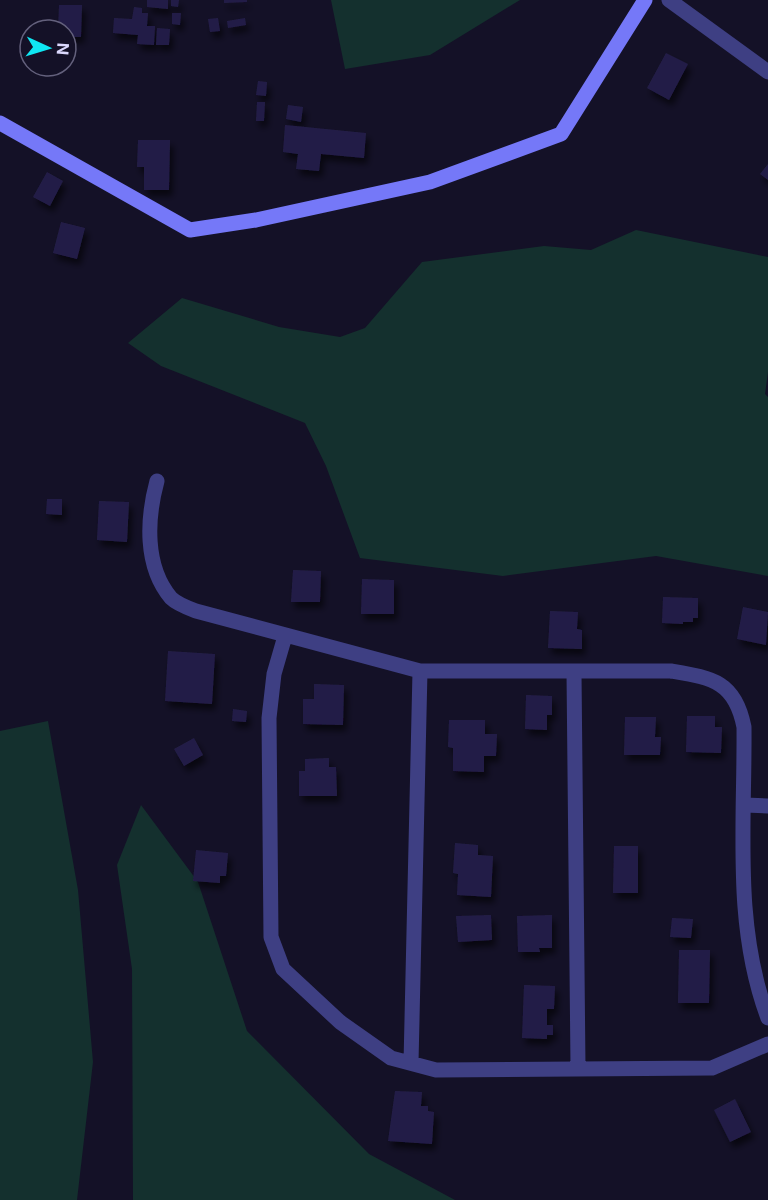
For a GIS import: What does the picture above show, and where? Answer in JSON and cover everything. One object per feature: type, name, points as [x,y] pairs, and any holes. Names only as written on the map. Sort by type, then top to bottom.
[{"type":"street","points":[[0,123],[190,230],[256,220],[430,182],[561,134],[645,0]]},
{"type":"street","points":[[669,0],[768,72]]},
{"type":"street","points":[[157,481],[151,505],[149,528],[159,580],[173,600],[196,611],[420,671],[574,673],[670,671],[706,677],[725,688],[739,704],[744,727],[743,873],[746,932],[753,971],[768,1018]]},
{"type":"street","points":[[285,636],[274,674],[269,718],[271,937],[283,969],[340,1022],[391,1058],[436,1070],[578,1067],[712,1068],[768,1044]]},
{"type":"street","points":[[411,1063],[420,671]]},
{"type":"street","points":[[574,673],[578,1067]]},
{"type":"street","points":[[745,805],[768,806]]},
{"type":"green space","points":[[331,0],[520,0],[430,55],[345,69]]},
{"type":"green space","points":[[636,230],[768,257],[768,372],[765,394],[768,397],[768,576],[656,556],[503,576],[360,558],[326,466],[305,423],[161,366],[128,343],[182,298],[279,327],[340,337],[365,328],[422,262],[544,246],[591,250]]},
{"type":"green space","points":[[48,721],[78,890],[93,1062],[77,1200],[0,1200],[0,731]]},
{"type":"green space","points":[[141,805],[198,882],[247,1031],[369,1154],[455,1200],[133,1200],[132,969],[117,865]]},
{"type":"building","points":[[147,0],[168,0],[168,9],[147,7]]},
{"type":"building","points":[[171,0],[179,0],[178,7],[171,6]]},
{"type":"building","points":[[224,0],[247,0],[247,2],[224,3]]},
{"type":"building","points":[[59,5],[82,5],[81,37],[78,37],[78,18],[58,18]]},
{"type":"building","points":[[134,7],[142,8],[142,13],[148,13],[147,26],[155,26],[154,45],[137,44],[138,35],[113,33],[114,18],[132,19]]},
{"type":"building","points":[[172,13],[181,13],[180,25],[172,24]]},
{"type":"building","points":[[218,18],[220,31],[210,32],[208,19]]},
{"type":"building","points":[[245,18],[246,25],[228,28],[227,21]]},
{"type":"building","points":[[157,28],[170,29],[169,45],[156,45]]},
{"type":"building","points":[[666,53],[688,64],[669,100],[647,88]]},
{"type":"building","points":[[258,81],[267,82],[266,96],[256,95]]},
{"type":"building","points":[[257,102],[265,102],[264,121],[256,121]]},
{"type":"building","points":[[288,105],[303,107],[301,122],[286,119]]},
{"type":"building","points":[[285,125],[366,133],[364,158],[321,154],[319,171],[296,169],[298,154],[283,152]]},
{"type":"building","points":[[138,140],[170,140],[169,190],[144,190],[144,167],[137,167]]},
{"type":"building","points":[[768,164],[768,180],[760,174]]},
{"type":"building","points":[[47,172],[63,181],[50,206],[33,197]]},
{"type":"building","points":[[61,222],[85,228],[77,259],[53,253]]},
{"type":"building","points":[[47,499],[62,499],[62,515],[46,514]]},
{"type":"building","points":[[99,501],[129,502],[127,542],[97,540]]},
{"type":"building","points":[[293,570],[321,571],[320,602],[291,602]]},
{"type":"building","points":[[362,579],[394,580],[394,614],[361,614]]},
{"type":"building","points":[[663,597],[698,598],[698,618],[693,618],[693,622],[683,622],[683,624],[662,623]]},
{"type":"building","points":[[743,607],[768,612],[766,645],[737,639]]},
{"type":"building","points":[[550,611],[578,612],[577,629],[582,630],[582,649],[548,648]]},
{"type":"building","points":[[168,651],[215,654],[212,704],[165,701]]},
{"type":"building","points":[[314,684],[344,685],[343,725],[303,724],[303,699],[314,699]]},
{"type":"building","points":[[526,695],[552,696],[552,715],[547,715],[547,730],[525,729]]},
{"type":"building","points":[[233,709],[247,711],[246,722],[232,721]]},
{"type":"building","points":[[687,716],[715,716],[715,727],[722,727],[721,753],[686,752]]},
{"type":"building","points":[[625,717],[656,717],[655,737],[661,737],[660,755],[624,755]]},
{"type":"building","points":[[449,720],[485,720],[485,734],[497,734],[496,756],[484,756],[484,772],[453,771],[453,748],[448,747]]},
{"type":"building","points":[[194,738],[203,755],[184,766],[174,749]]},
{"type":"building","points":[[329,758],[329,767],[336,767],[337,796],[299,796],[299,771],[305,771],[305,759]]},
{"type":"building","points":[[455,843],[478,845],[478,855],[493,856],[491,897],[457,895],[458,874],[453,873]]},
{"type":"building","points":[[614,846],[638,846],[638,893],[613,893]]},
{"type":"building","points":[[196,850],[228,853],[226,876],[220,876],[220,883],[193,881]]},
{"type":"building","points":[[491,915],[492,940],[458,942],[456,916]]},
{"type":"building","points":[[552,915],[552,948],[539,948],[540,952],[518,952],[517,916]]},
{"type":"building","points":[[672,918],[693,919],[691,938],[670,937]]},
{"type":"building","points":[[679,950],[710,950],[709,1003],[678,1003]]},
{"type":"building","points":[[524,985],[555,986],[554,1009],[547,1009],[547,1025],[553,1025],[553,1035],[547,1035],[547,1039],[522,1038]]},
{"type":"building","points":[[395,1091],[422,1092],[421,1106],[428,1106],[428,1111],[434,1112],[432,1144],[388,1141]]},
{"type":"building","points":[[735,1099],[751,1132],[730,1142],[714,1110]]}]
